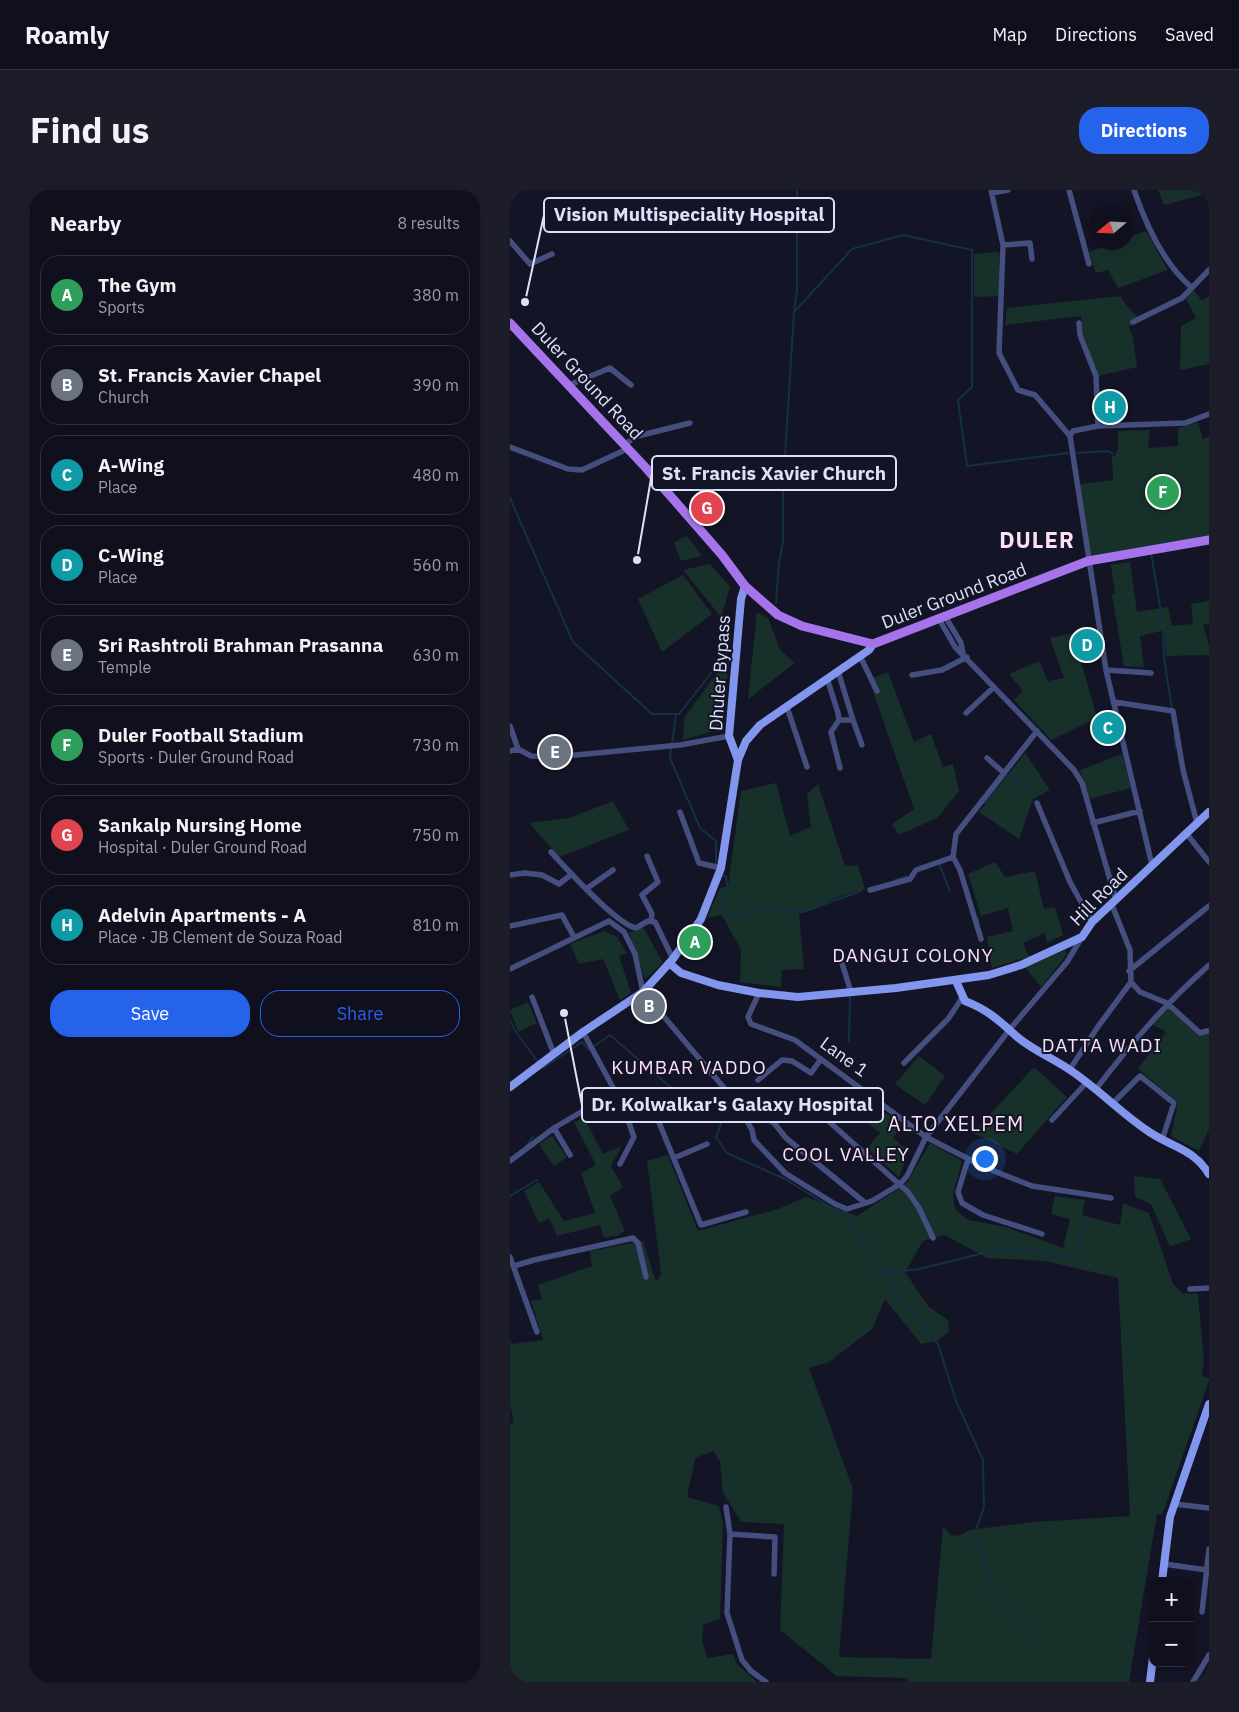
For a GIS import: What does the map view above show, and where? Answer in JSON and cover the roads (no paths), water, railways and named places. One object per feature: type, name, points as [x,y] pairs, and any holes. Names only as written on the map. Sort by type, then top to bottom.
[{"type":"main road","name":"Duler Ground Road","points":[[510,323],[722,555],[745,586],[778,615],[802,626],[873,644],[1088,561],[1209,540]]},
{"type":"street","points":[[1008,190],[991,191],[1003,245],[999,353],[1018,390],[1035,395],[1070,436],[1106,670],[1152,865]]},
{"type":"street","points":[[1069,190],[1089,264]]},
{"type":"street","points":[[1134,190],[1168,263],[1176,274],[1192,287]]},
{"type":"street","points":[[510,241],[530,264],[552,254]]},
{"type":"street","points":[[1003,245],[1030,243],[1032,259]]},
{"type":"street","points":[[1133,322],[1182,298],[1208,274]]},
{"type":"street","points":[[1079,323],[1080,335],[1096,376],[1098,426]]},
{"type":"street","points":[[567,386],[610,368],[631,385]]},
{"type":"street","points":[[1070,436],[1073,431],[1098,426],[1186,423],[1209,414]]},
{"type":"street","points":[[510,447],[568,469],[582,470],[625,447],[638,436],[690,423]]},
{"type":"street","name":"Dhuler Bypass","points":[[738,760],[729,736],[741,599],[745,586]]},
{"type":"street","points":[[942,617],[961,643],[965,655],[1037,731],[1078,776],[1082,783],[1114,903],[1130,950],[1129,972],[1131,982],[1140,992],[1167,1003],[1200,1033],[1207,1032]]},
{"type":"street","points":[[510,1087],[582,1032],[643,992],[671,961],[701,919],[721,868],[738,760],[746,741],[760,725],[860,656],[873,644]]},
{"type":"street","points":[[912,675],[942,670],[965,655]]},
{"type":"street","points":[[860,656],[877,691]]},
{"type":"street","points":[[838,670],[862,746]]},
{"type":"street","points":[[1106,670],[1151,673]]},
{"type":"street","points":[[827,678],[839,720],[831,732],[840,768]]},
{"type":"street","points":[[966,713],[994,687]]},
{"type":"street","points":[[1114,702],[1173,711],[1184,770],[1197,823]]},
{"type":"street","points":[[787,707],[807,768]]},
{"type":"street","points":[[839,720],[853,720]]},
{"type":"street","points":[[510,726],[518,749]]},
{"type":"street","points":[[981,939],[960,870],[953,856],[956,834],[1037,731]]},
{"type":"street","points":[[510,751],[518,749],[531,756],[555,757],[680,745],[729,736]]},
{"type":"street","points":[[987,758],[1004,773]]},
{"type":"street","points":[[1037,803],[1070,882],[1092,922]]},
{"type":"street","points":[[1093,823],[1140,811]]},
{"type":"street","points":[[680,812],[700,863],[721,868]]},
{"type":"street","name":"Hill Road","points":[[671,961],[680,973],[718,985],[760,993],[798,997],[956,981],[989,975],[1021,965],[1082,937],[1092,922],[1209,812]]},
{"type":"street","points":[[1186,833],[1209,862]]},
{"type":"street","points":[[551,852],[586,889],[629,927],[636,928],[648,921],[654,922],[671,961]]},
{"type":"street","points":[[647,856],[658,882],[642,895],[652,914],[651,922]]},
{"type":"street","points":[[870,890],[910,878],[916,870],[953,856]]},
{"type":"street","points":[[586,889],[613,870]]},
{"type":"street","points":[[510,875],[525,873],[542,875],[559,884],[572,874]]},
{"type":"street","points":[[1129,972],[1209,906]]},
{"type":"street","points":[[510,926],[562,915],[574,937]]},
{"type":"street","points":[[510,969],[609,921],[624,932],[634,954],[643,992],[736,1102],[752,1130],[754,1140],[785,1172],[835,1204],[847,1209],[872,1201],[900,1184],[908,1176],[926,1136],[1010,1029],[1067,962],[1082,937]]},
{"type":"street","points":[[842,960],[851,992]]},
{"type":"street","points":[[1096,1089],[1126,1050],[1167,1003],[1209,965]]},
{"type":"street","points":[[956,981],[962,998],[980,1007],[1010,1029],[1015,1035],[1070,1069],[1144,1129],[1162,1140],[1191,1153],[1202,1162],[1209,1174]]},
{"type":"street","points":[[1070,1069],[1131,982]]},
{"type":"street","name":"Lane 1","points":[[760,993],[748,1016],[751,1024],[795,1040],[926,1136],[968,1159],[1032,1186],[1111,1198]]},
{"type":"street","points":[[532,997],[554,1054]]},
{"type":"street","points":[[904,1063],[948,1019],[962,998]]},
{"type":"street","points":[[582,1032],[623,1106],[634,1137],[620,1164]]},
{"type":"street","points":[[758,1080],[782,1060],[792,1061],[811,1073],[821,1059]]},
{"type":"street","points":[[1113,1103],[1140,1076],[1150,1082],[1174,1102],[1162,1140]]},
{"type":"street","points":[[1052,1120],[1087,1082]]},
{"type":"street","points":[[510,1162],[521,1155],[532,1142],[615,1092]]},
{"type":"street","points":[[623,1106],[646,1098],[651,1103],[701,1225],[746,1212]]},
{"type":"street","points":[[808,1103],[900,1184],[919,1208],[933,1238]]},
{"type":"street","points":[[740,1109],[752,1110],[774,1123],[786,1138],[864,1202]]},
{"type":"street","points":[[554,1128],[570,1155]]},
{"type":"street","points":[[674,1158],[707,1144]]},
{"type":"street","points":[[968,1159],[958,1192],[962,1203],[983,1215],[1042,1234]]},
{"type":"street","points":[[514,1266],[633,1238],[638,1243],[646,1277]]},
{"type":"street","points":[[510,1257],[537,1332]]},
{"type":"street","points":[[1190,1288],[1209,1288]]},
{"type":"street","points":[[1162,1577],[1170,1517],[1209,1404]]},
{"type":"street","points":[[1174,1504],[1209,1508]]},
{"type":"street","points":[[726,1507],[730,1534],[727,1613],[742,1660],[751,1671],[766,1682]]},
{"type":"street","points":[[730,1534],[775,1537],[774,1574]]},
{"type":"street","points":[[1202,1612],[1209,1549]]},
{"type":"street","points":[[1164,1564],[1207,1570]]},
{"type":"street","points":[[1193,1682],[1209,1655]]},
{"type":"street","points":[[1150,1682],[1152,1667]]},
{"type":"waterway","points":[[794,312],[797,290],[797,190]]},
{"type":"waterway","points":[[776,603],[779,563],[783,542],[783,488],[794,312],[852,249],[903,235],[972,250],[972,387],[958,400],[967,466],[1068,453]]},
{"type":"waterway","points":[[1077,453],[1108,451],[1113,454]]},
{"type":"waterway","points":[[510,498],[573,642],[652,714],[679,714],[730,649]]},
{"type":"waterway","points":[[1151,552],[1163,625],[1164,658],[1172,709]]},
{"type":"waterway","points":[[672,744],[676,714]]},
{"type":"waterway","points":[[1174,736],[1176,748]]},
{"type":"waterway","points":[[671,748],[670,758],[700,828],[716,841],[716,865]]},
{"type":"waterway","points":[[985,803],[1006,775],[1017,780],[1034,797]]},
{"type":"waterway","points":[[939,864],[950,891]]},
{"type":"waterway","points":[[720,875],[726,876],[727,886],[723,898],[730,918],[763,908],[803,912],[861,891]]},
{"type":"waterway","points":[[895,880],[907,876]]},
{"type":"waterway","points":[[977,917],[979,924]]},
{"type":"waterway","points":[[848,995],[850,998],[849,1042]]},
{"type":"waterway","points":[[510,1020],[516,1032],[538,1062]]},
{"type":"waterway","points":[[541,1066],[543,1068],[582,1042],[589,1050],[610,1035],[668,1085],[722,1121],[716,1137],[727,1153],[785,1179],[832,1208],[846,1214],[891,1286],[938,1344],[956,1401],[983,1460],[984,1508],[974,1534],[978,1547],[983,1551],[989,1587],[1003,1607],[1030,1633]]},
{"type":"waterway","points":[[526,1146],[533,1137]]},
{"type":"waterway","points":[[510,1196],[537,1180]]},
{"type":"waterway","points":[[883,1273],[919,1269],[1004,1248],[1054,1253],[1073,1257],[1080,1252],[1085,1217]]},
{"type":"place","name":"Vision Multispeciality Hospital","points":[[525,302]]},
{"type":"place","name":"Adelvin Apartments - A","points":[[1110,407]]},
{"type":"place","name":"Duler Football Stadium","points":[[1163,492]]},
{"type":"place","name":"Sankalp Nursing Home","points":[[707,508]]},
{"type":"place","name":"St. Francis Xavier Church","points":[[637,560]]},
{"type":"place","name":"C-Wing","points":[[1087,645]]},
{"type":"place","name":"A-Wing","points":[[1108,728]]},
{"type":"place","name":"Sri Rashtroli Brahman Prasanna","points":[[555,752]]},
{"type":"place","name":"The Gym","points":[[695,942]]},
{"type":"place","name":"St. Francis Xavier Chapel","points":[[649,1006]]},
{"type":"place","name":"Dr. Kolwalkar's Galaxy Hospital","points":[[564,1013]]},
{"type":"district","name":"DULER","points":[[1037,540]]},
{"type":"district","name":"DANGUI COLONY","points":[[913,955]]},
{"type":"district","name":"DATTA WADI","points":[[1102,1045]]},
{"type":"district","name":"KUMBAR VADDO","points":[[689,1067]]},
{"type":"district","name":"ALTO XELPEM","points":[[956,1124]]},
{"type":"district","name":"COOL VALLEY","points":[[846,1154]]}]
